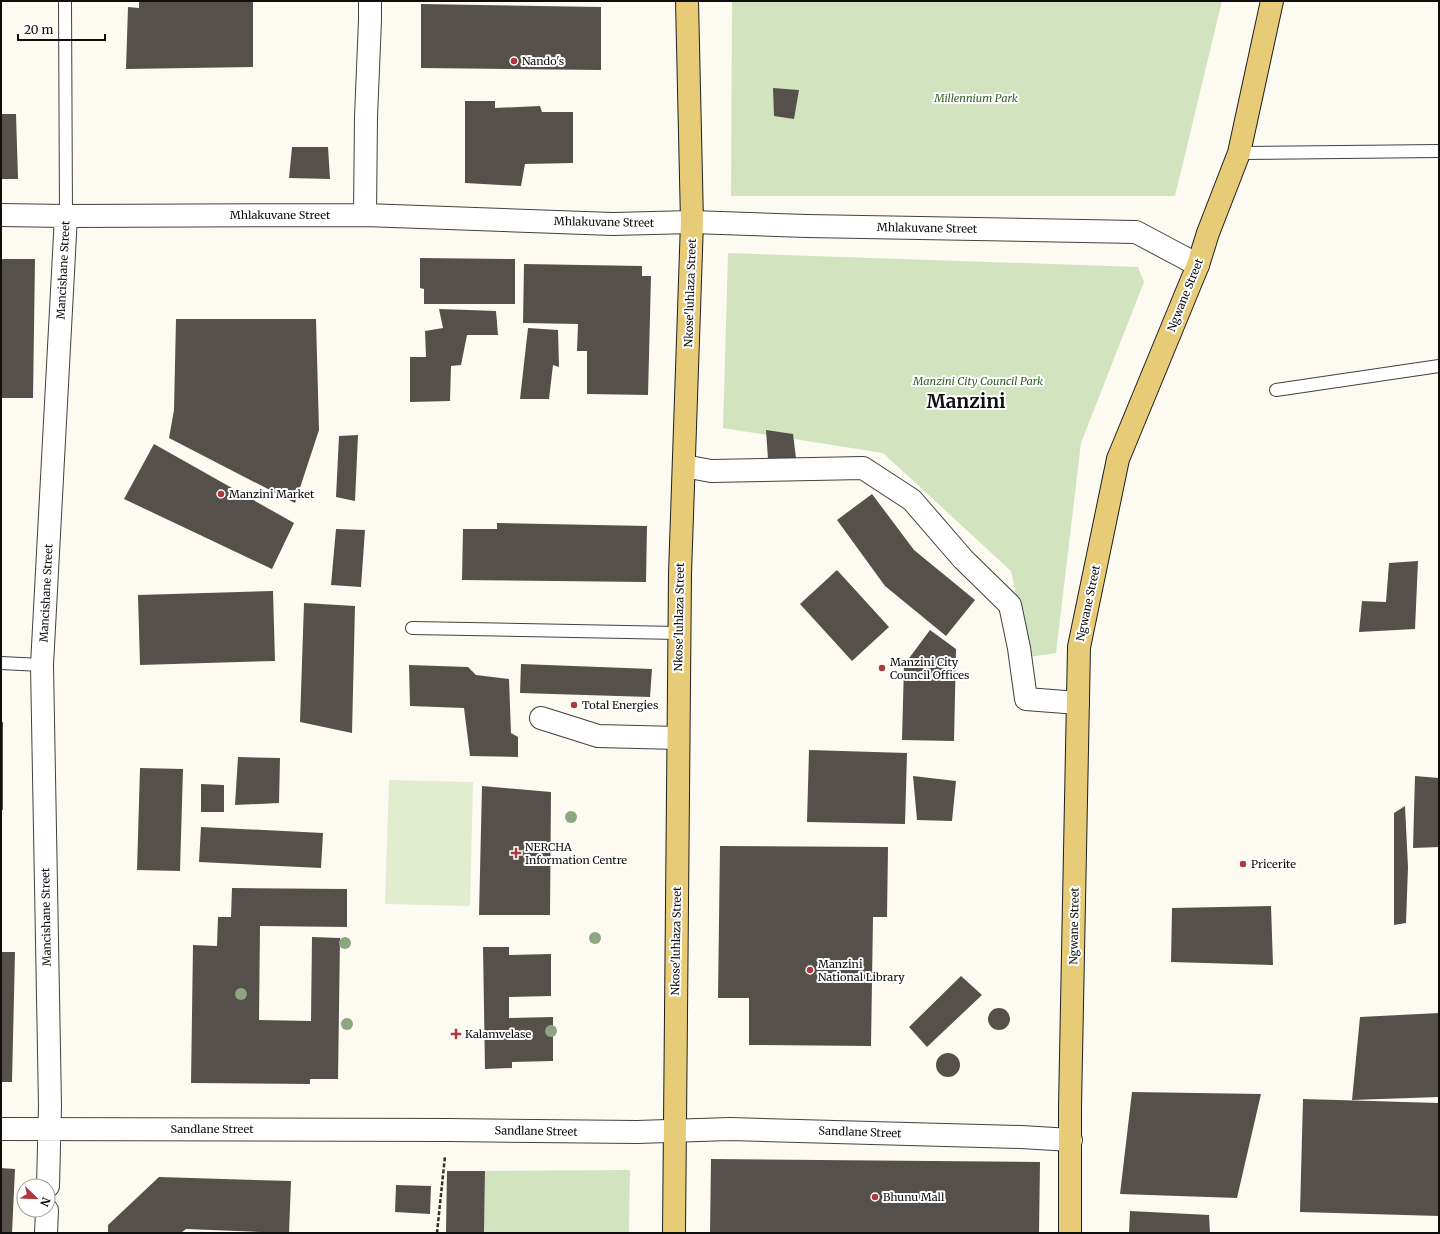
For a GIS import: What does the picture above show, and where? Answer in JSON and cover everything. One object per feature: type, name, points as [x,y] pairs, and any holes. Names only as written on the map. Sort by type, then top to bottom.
[{"type":"main road","name":"Nkose'luhlaza Street","points":[[674,1233],[679,633],[692,222],[687,1]]},
{"type":"main road","name":"Ngwane Street","points":[[1070,1233],[1070,1099],[1079,647],[1118,459],[1198,265],[1208,233],[1239,153],[1272,1]]},
{"type":"street","points":[[365,215],[366,117],[370,1]]},
{"type":"street","name":"Mhlakuvane Street","points":[[1,215],[365,215],[613,224],[692,222],[807,226],[1136,232],[1198,265]]},
{"type":"street","name":"Mancishane Street","points":[[48,1178],[50,1129],[42,665],[66,216]]},
{"type":"street","points":[[684,466],[711,471],[863,468],[912,500],[963,559],[1010,605],[1026,699],[1078,703]]},
{"type":"street","points":[[541,718],[598,736],[678,738]]},
{"type":"street","name":"Sandlane Street","points":[[1,1129],[637,1132],[730,1129],[1021,1137],[1071,1140]]},
{"type":"street","points":[[46,1233],[47,1218]]},
{"type":"lane","name":"Mancishane Street","points":[[65,1],[66,216]]},
{"type":"lane","points":[[1239,153],[1439,151]]},
{"type":"lane","points":[[1276,390],[1439,366]]},
{"type":"lane","points":[[412,628],[679,633]]},
{"type":"lane","points":[[1,663],[42,665]]},
{"type":"path","points":[[437,1233],[448,1130]]},
{"type":"green space","name":"Millennium Park","points":[[732,1],[1222,1],[1175,196],[731,196]]},
{"type":"green space","name":"Manzini City Council Park","points":[[728,253],[1138,267],[1144,282],[1081,443],[1056,653],[1029,657],[1011,571],[883,453],[723,428]]},
{"type":"green space","points":[[389,780],[473,782],[470,906],[385,904]]},
{"type":"green space","points":[[630,1170],[629,1233],[484,1233],[485,1171]]},
{"type":"building","points":[[139,1],[253,1],[253,67],[126,69],[128,7],[139,8]]},
{"type":"building","points":[[421,4],[601,7],[601,70],[421,68]]},
{"type":"building","points":[[773,88],[799,90],[794,119],[774,116]]},
{"type":"building","points":[[465,101],[495,101],[495,108],[540,106],[542,112],[573,112],[573,163],[525,164],[521,186],[465,183]]},
{"type":"building","points":[[1,114],[16,114],[18,179],[1,179]]},
{"type":"building","points":[[292,147],[328,147],[330,179],[289,178]]},
{"type":"building","points":[[420,258],[515,259],[515,304],[424,304],[424,289],[420,288]]},
{"type":"building","points":[[1,259],[35,259],[33,398],[1,398]]},
{"type":"building","points":[[524,264],[642,266],[642,276],[651,276],[648,395],[587,394],[587,351],[577,351],[578,324],[523,323]]},
{"type":"building","points":[[439,309],[496,311],[498,335],[467,335],[461,365],[451,366],[450,401],[410,402],[410,357],[426,357],[425,331],[443,328]]},
{"type":"building","points":[[176,319],[316,319],[319,430],[295,503],[169,438],[174,410]]},
{"type":"building","points":[[528,328],[558,330],[559,367],[553,365],[549,399],[520,399]]},
{"type":"building","points":[[766,430],[793,434],[796,458],[768,459]]},
{"type":"building","points":[[358,435],[355,501],[336,497],[339,436]]},
{"type":"building","points":[[154,444],[294,523],[272,569],[124,499]]},
{"type":"building","points":[[872,494],[914,550],[975,600],[946,636],[885,586],[837,520]]},
{"type":"building","points":[[497,523],[647,526],[646,582],[462,580],[463,529],[497,529]]},
{"type":"building","points":[[336,529],[365,530],[361,587],[331,585]]},
{"type":"building","points":[[1418,561],[1415,629],[1359,632],[1362,601],[1386,602],[1389,563]]},
{"type":"building","points":[[837,570],[889,627],[852,661],[800,604]]},
{"type":"building","points":[[273,591],[275,661],[140,665],[138,595]]},
{"type":"building","points":[[304,603],[355,606],[352,733],[300,722]]},
{"type":"building","points":[[930,630],[956,649],[954,741],[902,740],[904,665]]},
{"type":"building","points":[[521,664],[652,669],[650,697],[520,693]]},
{"type":"building","points":[[409,665],[468,667],[476,675],[509,679],[511,733],[518,737],[518,757],[470,756],[464,708],[410,706]]},
{"type":"building","points":[[1,722],[3,722],[3,810],[1,810]]},
{"type":"building","points":[[809,750],[907,753],[905,824],[807,822]]},
{"type":"building","points":[[238,757],[280,758],[279,803],[235,805]]},
{"type":"building","points":[[140,768],[183,769],[180,871],[137,870]]},
{"type":"building","points":[[913,776],[956,781],[952,821],[917,820]]},
{"type":"building","points":[[1415,776],[1439,778],[1439,847],[1413,848]]},
{"type":"building","points":[[201,784],[224,785],[224,812],[201,812]]},
{"type":"building","name":"NERCHA Information Centre","points":[[482,786],[551,792],[550,915],[479,915]]},
{"type":"building","points":[[1405,806],[1408,867],[1406,923],[1394,925],[1394,813]]},
{"type":"building","points":[[201,827],[323,833],[321,868],[199,862]]},
{"type":"building","points":[[720,846],[888,847],[887,917],[873,917],[871,1046],[749,1045],[749,998],[718,998]]},
{"type":"building","points":[[232,888],[347,889],[347,927],[260,926],[259,1020],[311,1021],[312,937],[340,938],[338,1079],[310,1079],[310,1084],[191,1083],[193,945],[217,946],[218,917],[231,917]]},
{"type":"building","points":[[1271,906],[1273,965],[1171,962],[1172,908]]},
{"type":"building","points":[[483,947],[509,947],[509,955],[551,954],[551,996],[509,997],[509,1018],[553,1017],[553,1061],[512,1062],[512,1068],[485,1069]]},
{"type":"building","points":[[1,952],[15,952],[12,1082],[1,1082]]},
{"type":"building","points":[[961,976],[982,995],[927,1047],[909,1027]]},
{"type":"building","points":[[999,1008],[1007,1011],[1010,1019],[1007,1027],[999,1030],[991,1027],[988,1019],[991,1011]]},
{"type":"building","points":[[1439,1013],[1439,1097],[1352,1100],[1360,1017]]},
{"type":"building","points":[[948,1053],[956,1057],[960,1065],[956,1073],[948,1077],[940,1073],[936,1065],[940,1057]]},
{"type":"building","points":[[1132,1092],[1261,1094],[1237,1198],[1120,1194]]},
{"type":"building","points":[[1303,1099],[1439,1103],[1439,1216],[1300,1212]]},
{"type":"building","name":"Bhunu Mall","points":[[711,1159],[1040,1162],[1039,1233],[710,1233]]},
{"type":"building","points":[[1,1168],[15,1169],[12,1233],[1,1233]]},
{"type":"building","points":[[447,1171],[485,1171],[484,1233],[446,1233]]},
{"type":"building","points":[[159,1177],[291,1181],[289,1233],[186,1229],[181,1233],[108,1233],[108,1225]]},
{"type":"building","points":[[396,1185],[431,1186],[430,1214],[395,1212]]},
{"type":"building","points":[[1130,1211],[1209,1215],[1210,1233],[1129,1233]]},
{"type":"place","name":"Nando's","points":[[514,61]]},
{"type":"place","name":"Manzini Market","points":[[221,494]]},
{"type":"place","name":"Manzini City Council Offices","points":[[882,668]]},
{"type":"place","name":"Total Energies","points":[[574,705]]},
{"type":"place","name":"NERCHA Information Centre","points":[[516,853]]},
{"type":"place","name":"Pricerite","points":[[1243,864]]},
{"type":"place","name":"Manzini National Library","points":[[810,970]]},
{"type":"place","name":"Kalamvelase","points":[[456,1034]]},
{"type":"place","name":"Bhunu Mall","points":[[875,1197]]},
{"type":"district","name":"Manzini","points":[[966,401]]}]
